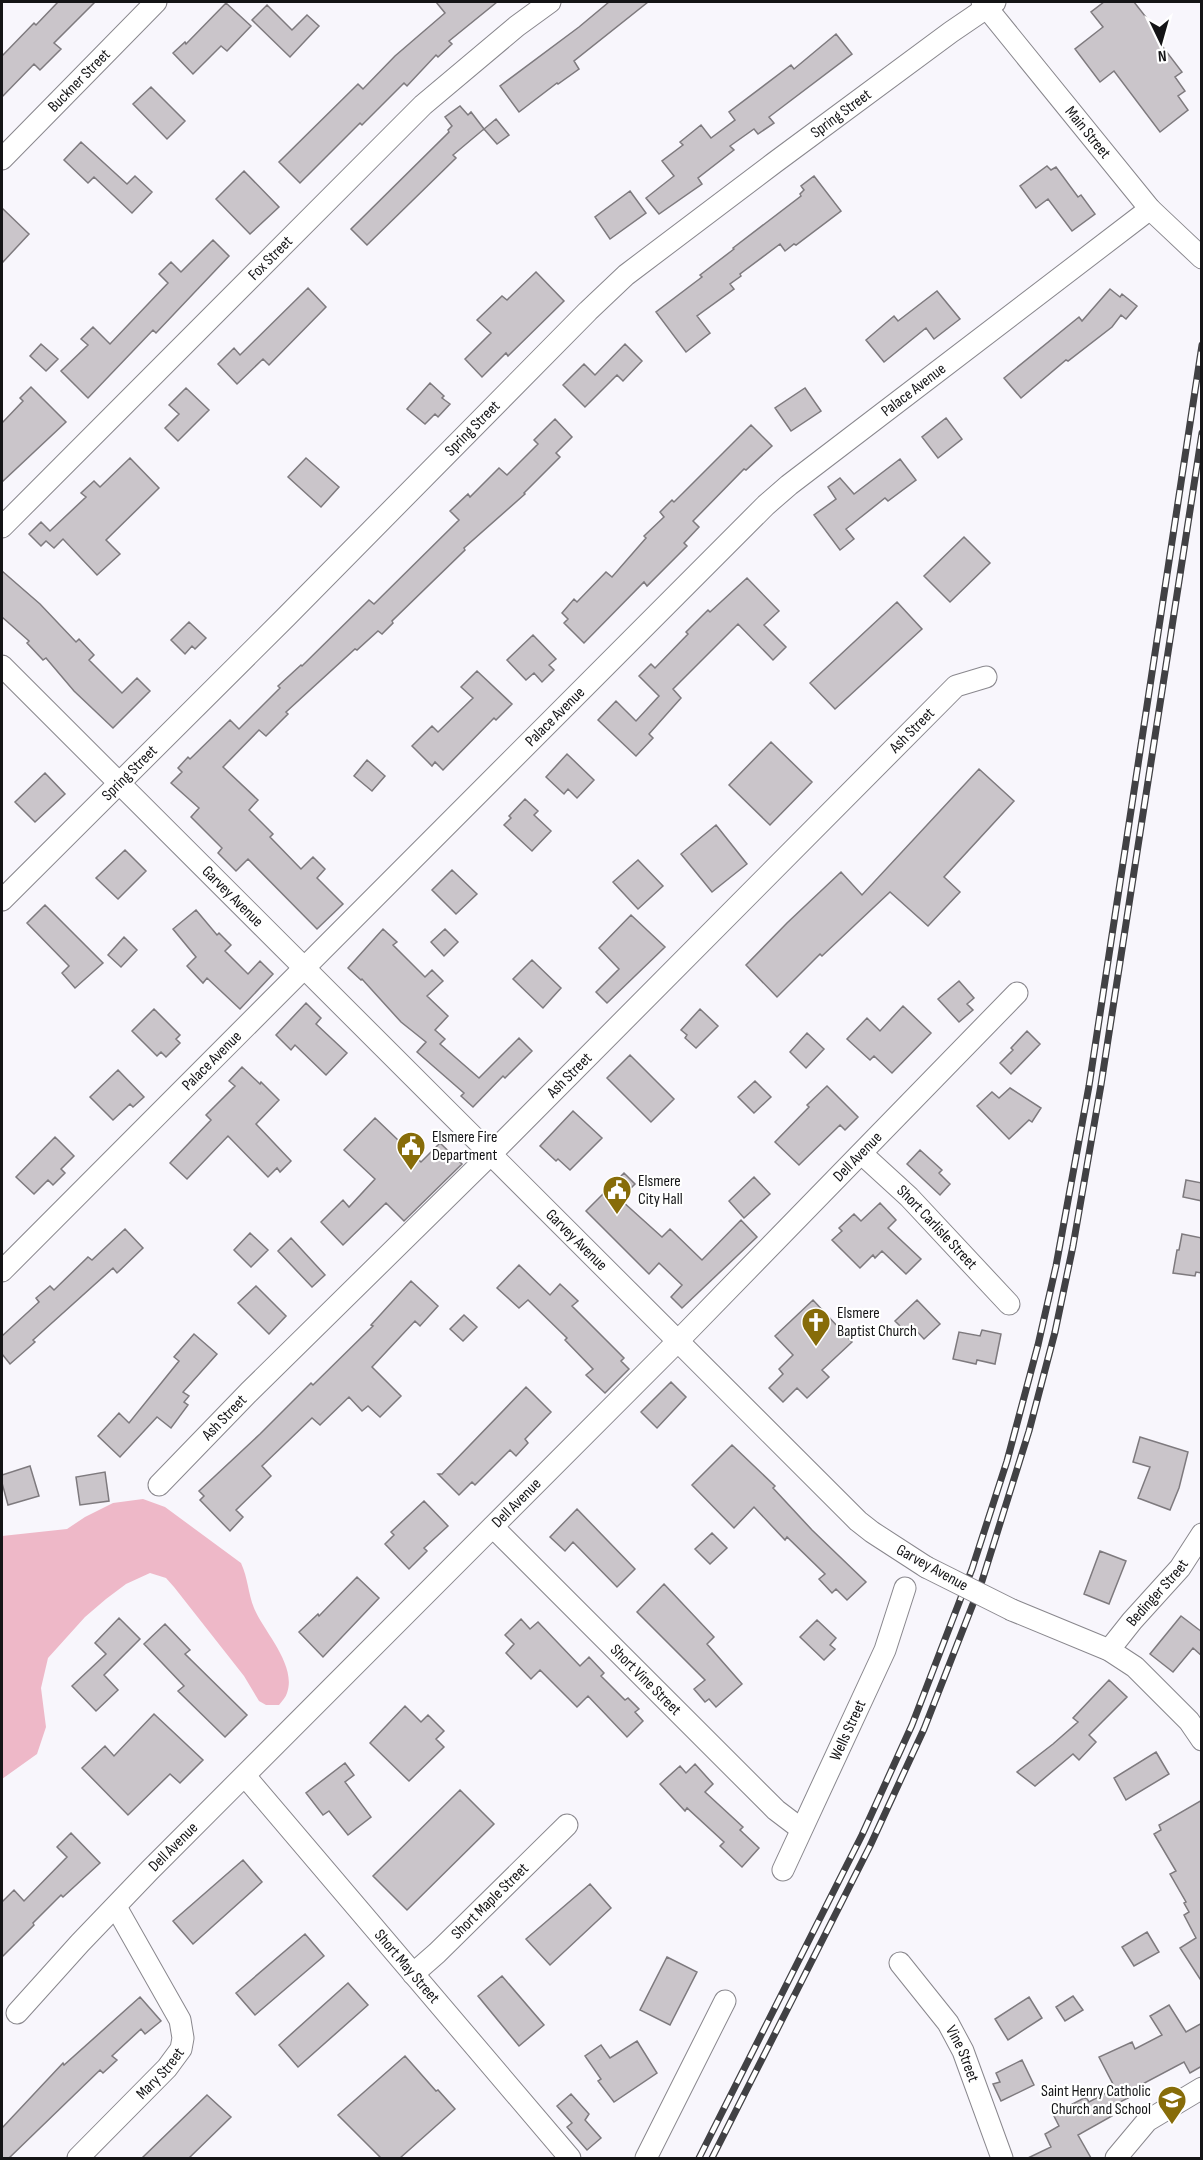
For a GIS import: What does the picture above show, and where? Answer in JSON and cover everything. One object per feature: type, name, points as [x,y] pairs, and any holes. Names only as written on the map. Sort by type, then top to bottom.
[{"type":"street","name":"Buckner Street","points":[[2,159],[156,2]]},
{"type":"street","name":"Fox Street","points":[[2,527],[423,105],[517,26],[550,2]]},
{"type":"street","name":"Main Street","points":[[988,4],[1150,209],[1202,258]]},
{"type":"street","name":"Spring Street","points":[[2,900],[286,617],[588,310],[626,275],[988,4]]},
{"type":"street","name":"Palace Avenue","points":[[2,1271],[766,505],[1150,209]]},
{"type":"street","name":"Garvey Avenue","points":[[2,666],[858,1521],[926,1567],[1012,1610],[1109,1650],[1135,1667],[1158,1688],[1189,1721],[1202,1740]]},
{"type":"street","name":"Ash Street","points":[[159,1485],[249,1392],[491,1154],[956,686],[986,677]]},
{"type":"street","name":"Dell Avenue","points":[[17,2013],[80,1943],[862,1155],[1017,993]]},
{"type":"street","name":"Short Carlisle Street","points":[[862,1155],[909,1197],[1010,1304]]},
{"type":"street","name":"Short Vine Street","points":[[493,1527],[776,1810],[801,1829]]},
{"type":"street","name":"Bedinger Street","points":[[1109,1650],[1180,1568],[1202,1534]]},
{"type":"street","name":"Wells Street","points":[[783,1870],[885,1650],[905,1588]]},
{"type":"street","name":"Short May Street","points":[[245,1776],[570,2158]]},
{"type":"street","name":"Short Maple Street","points":[[413,1974],[567,1825]]},
{"type":"street","name":"Mary Street","points":[[78,2158],[167,2068],[181,2049],[183,2038],[180,2020],[116,1907]]},
{"type":"street","name":"Vine Street","points":[[900,1963],[948,2023],[963,2051],[1002,2158]]},
{"type":"street","points":[[646,2158],[724,2001]]},
{"type":"street","points":[[1116,2158],[1147,2121],[1202,2088]]},
{"type":"shaded area","points":[[143,1499],[165,1507],[241,1563],[254,1608],[284,1660],[289,1682],[286,1696],[279,1705],[266,1705],[259,1701],[244,1676],[174,1587],[166,1578],[150,1573],[126,1584],[106,1599],[85,1617],[48,1658],[41,1688],[46,1727],[37,1754],[2,1779],[2,1536],[67,1529],[113,1503]]},
{"type":"building","points":[[58,2],[95,2],[54,43],[61,49],[40,70],[34,64],[2,97],[2,56]]},
{"type":"building","points":[[436,2],[497,2],[449,41],[452,44],[438,57],[436,55],[407,86],[404,83],[362,125],[360,123],[300,183],[279,162],[358,84],[363,89],[395,56],[445,13]]},
{"type":"building","points":[[609,2],[648,2],[574,61],[579,69],[519,112],[500,86]]},
{"type":"building","points":[[1104,2],[1134,2],[1160,35],[1156,38],[1182,72],[1175,77],[1185,91],[1178,96],[1188,110],[1160,132],[1114,71],[1100,82],[1075,49],[1103,27],[1091,12]]},
{"type":"building","points":[[226,3],[251,26],[227,51],[221,46],[193,74],[173,53],[185,42],[186,44]]},
{"type":"building","points":[[267,5],[292,30],[307,15],[319,26],[290,57],[252,20]]},
{"type":"building","points":[[836,34],[852,54],[769,117],[774,123],[758,134],[754,129],[730,146],[734,150],[698,178],[702,184],[659,214],[646,198],[674,176],[662,161],[683,145],[680,142],[701,125],[711,138],[735,120],[729,112],[791,65],[794,69]]},
{"type":"building","points":[[151,87],[185,121],[167,139],[133,104]]},
{"type":"building","points":[[460,106],[468,115],[471,112],[484,129],[453,155],[456,158],[367,245],[351,229],[449,132],[452,126],[445,117]]},
{"type":"building","points":[[496,119],[509,135],[497,144],[484,129]]},
{"type":"building","points":[[81,142],[127,184],[135,176],[152,192],[132,213],[94,177],[88,183],[64,160]]},
{"type":"building","points":[[1047,166],[1051,170],[1056,167],[1078,197],[1081,195],[1095,214],[1072,231],[1048,199],[1036,208],[1020,186]]},
{"type":"building","points":[[244,171],[279,207],[250,234],[216,199]]},
{"type":"building","points":[[814,176],[841,211],[796,245],[794,244],[785,251],[780,244],[740,274],[741,276],[730,284],[734,289],[697,316],[710,333],[686,352],[656,312],[702,277],[700,275],[733,248],[801,196],[804,190],[801,186]]},
{"type":"building","points":[[630,191],[646,213],[610,239],[595,217]]},
{"type":"building","points":[[2,208],[29,234],[2,263]]},
{"type":"building","points":[[213,240],[229,256],[156,333],[153,330],[88,398],[61,371],[88,345],[81,339],[93,327],[110,344],[168,283],[159,274],[171,262],[181,272]]},
{"type":"building","points":[[536,272],[564,301],[508,356],[506,353],[482,377],[465,359],[491,333],[477,320],[502,296],[507,300]]},
{"type":"building","points":[[308,288],[326,307],[269,365],[263,359],[237,384],[218,364],[234,348],[240,355]]},
{"type":"building","points":[[1110,289],[1120,297],[1122,294],[1137,306],[1126,319],[1121,315],[1112,327],[1068,361],[1066,360],[1021,398],[1004,378],[1079,317],[1082,321]]},
{"type":"building","points":[[937,291],[960,319],[934,339],[926,328],[884,362],[866,340],[894,316],[898,321]]},
{"type":"building","points":[[41,344],[58,359],[46,371],[30,356]]},
{"type":"building","points":[[625,344],[642,361],[623,381],[617,375],[585,407],[563,385],[584,364],[595,375]]},
{"type":"building","points":[[430,383],[450,404],[438,417],[435,414],[425,424],[407,409]]},
{"type":"building","points":[[31,387],[66,422],[2,482],[2,423],[23,401],[20,398]]},
{"type":"building","points":[[186,388],[209,410],[178,441],[165,428],[179,414],[169,405]]},
{"type":"building","points":[[805,388],[821,411],[791,431],[775,408]]},
{"type":"building","points":[[946,418],[962,439],[938,458],[922,437]]},
{"type":"building","points":[[555,419],[572,437],[556,453],[560,457],[525,494],[464,548],[465,550],[392,621],[393,623],[382,634],[378,631],[357,650],[355,649],[286,712],[288,714],[266,736],[259,730],[223,767],[258,800],[249,810],[273,834],[270,837],[301,869],[313,857],[325,869],[317,878],[343,904],[317,929],[248,859],[236,871],[218,853],[222,848],[191,817],[199,808],[171,783],[182,772],[178,768],[230,720],[239,729],[280,688],[278,686],[302,666],[369,600],[374,604],[459,520],[450,511],[468,494],[470,497],[499,468],[507,475],[538,444],[534,440]]},
{"type":"building","points":[[751,425],[772,446],[746,470],[744,469],[693,521],[699,527],[684,543],[687,546],[647,586],[644,582],[584,643],[564,623],[568,619],[562,613],[574,599],[577,602],[606,572],[612,577],[646,538],[644,536],[664,517],[660,512],[672,500],[674,502]]},
{"type":"building","points":[[130,458],[159,488],[106,540],[120,554],[97,575],[63,539],[54,548],[46,541],[41,546],[29,534],[41,522],[50,531],[86,497],[81,493],[94,481],[100,487]]},
{"type":"building","points":[[306,458],[339,487],[321,507],[288,477]]},
{"type":"building","points":[[900,459],[916,480],[888,501],[885,498],[846,529],[854,539],[840,550],[814,515],[836,499],[828,487],[840,478],[854,494]]},
{"type":"building","points":[[964,537],[990,563],[950,602],[924,576]]},
{"type":"building","points":[[2,571],[40,604],[76,642],[79,639],[94,655],[89,660],[122,693],[137,678],[150,691],[113,728],[74,691],[46,658],[43,660],[27,643],[29,641],[2,617]]},
{"type":"building","points":[[747,578],[779,611],[764,625],[786,647],[773,660],[738,624],[673,689],[681,698],[649,734],[653,738],[636,756],[598,720],[616,701],[636,721],[659,696],[639,676],[651,664],[655,668],[708,610],[710,612]]},
{"type":"building","points":[[897,602],[922,629],[835,709],[810,683]]},
{"type":"building","points":[[189,622],[206,638],[195,649],[192,646],[185,654],[171,640]]},
{"type":"building","points":[[533,635],[556,659],[549,665],[554,670],[542,682],[534,673],[526,680],[507,660]]},
{"type":"building","points":[[477,671],[512,704],[496,720],[494,718],[443,770],[435,762],[432,766],[412,746],[432,726],[438,732],[473,698],[461,687]]},
{"type":"building","points":[[771,742],[812,782],[770,825],[729,785]]},
{"type":"building","points":[[567,754],[594,780],[577,798],[568,789],[564,794],[546,777]]},
{"type":"building","points":[[367,760],[385,776],[372,791],[354,776]]},
{"type":"building","points":[[979,769],[1014,801],[944,877],[960,892],[928,926],[890,892],[822,956],[820,954],[777,997],[746,965],[841,872],[862,895]]},
{"type":"building","points":[[45,773],[65,794],[35,822],[15,802]]},
{"type":"building","points":[[525,799],[538,811],[534,815],[551,831],[532,851],[504,825]]},
{"type":"building","points":[[716,825],[747,864],[712,892],[681,854]]},
{"type":"building","points":[[125,850],[146,871],[118,899],[96,878]]},
{"type":"building","points":[[638,860],[663,886],[638,909],[613,882]]},
{"type":"building","points":[[452,870],[477,894],[456,914],[432,890]]},
{"type":"building","points":[[45,905],[103,963],[75,988],[62,973],[69,966],[27,923]]},
{"type":"building","points":[[196,910],[217,935],[219,933],[231,945],[225,951],[248,974],[260,961],[273,974],[240,1009],[207,978],[203,983],[187,966],[196,957],[173,929]]},
{"type":"building","points":[[631,915],[665,947],[607,1003],[596,992],[619,969],[599,948]]},
{"type":"building","points":[[383,929],[397,942],[393,945],[425,977],[432,970],[443,981],[427,996],[448,1016],[435,1030],[445,1039],[440,1044],[479,1078],[519,1038],[532,1051],[505,1078],[503,1076],[473,1107],[461,1096],[464,1093],[417,1052],[426,1042],[401,1022],[362,979],[348,968]]},
{"type":"building","points":[[445,929],[458,942],[444,956],[431,942]]},
{"type":"building","points":[[124,937],[137,950],[121,967],[108,955]]},
{"type":"building","points":[[532,960],[561,988],[543,1008],[513,979]]},
{"type":"building","points":[[959,981],[974,998],[967,1004],[973,1010],[959,1022],[938,999]]},
{"type":"building","points":[[306,1003],[321,1018],[316,1024],[347,1053],[326,1075],[295,1045],[291,1050],[276,1035]]},
{"type":"building","points":[[903,1006],[931,1033],[892,1073],[874,1056],[870,1060],[847,1039],[867,1018],[880,1031]]},
{"type":"building","points":[[154,1009],[180,1035],[176,1039],[180,1043],[166,1057],[161,1052],[157,1056],[132,1031]]},
{"type":"building","points":[[700,1009],[718,1026],[696,1048],[685,1038],[687,1035],[681,1030]]},
{"type":"building","points":[[1027,1031],[1040,1044],[1011,1074],[1000,1063]]},
{"type":"building","points":[[807,1033],[824,1049],[806,1068],[790,1052]]},
{"type":"building","points":[[630,1055],[674,1099],[651,1122],[607,1078]]},
{"type":"building","points":[[242,1067],[279,1100],[256,1124],[291,1161],[280,1172],[277,1168],[268,1177],[228,1136],[187,1179],[170,1163],[211,1120],[206,1115],[235,1086],[229,1081]]},
{"type":"building","points":[[118,1070],[144,1097],[133,1107],[130,1104],[113,1120],[90,1097]]},
{"type":"building","points":[[755,1081],[771,1097],[754,1113],[738,1097]]},
{"type":"building","points":[[827,1086],[858,1117],[845,1130],[840,1125],[799,1165],[775,1142]]},
{"type":"building","points":[[1010,1088],[1041,1108],[1032,1122],[1029,1120],[1009,1139],[977,1106],[992,1092],[999,1098]]},
{"type":"building","points":[[573,1111],[602,1138],[570,1170],[540,1146]]},
{"type":"building","name":"Elsmere Fire Department","points":[[375,1118],[421,1162],[440,1143],[462,1164],[404,1221],[386,1203],[343,1245],[321,1222],[343,1200],[349,1207],[375,1179],[344,1150]]},
{"type":"building","points":[[55,1137],[74,1156],[61,1169],[65,1173],[53,1185],[48,1180],[34,1194],[16,1177]]},
{"type":"building","points":[[920,1150],[942,1170],[939,1173],[950,1184],[940,1195],[907,1164]]},
{"type":"building","points":[[624,1173],[635,1184],[622,1201],[662,1237],[670,1229],[702,1260],[741,1220],[757,1237],[682,1308],[671,1297],[682,1285],[659,1263],[649,1274],[586,1211]]},
{"type":"building","points":[[754,1177],[770,1194],[744,1218],[729,1201]]},
{"type":"building","points":[[1186,1180],[1202,1183],[1202,1201],[1183,1197]]},
{"type":"building","points":[[880,1203],[896,1220],[888,1228],[921,1259],[906,1274],[882,1251],[875,1258],[873,1255],[860,1268],[832,1240],[842,1231],[839,1228],[854,1214],[861,1221]]},
{"type":"building","points":[[125,1229],[143,1248],[117,1273],[113,1268],[33,1340],[35,1342],[10,1364],[2,1354],[2,1336],[39,1302],[36,1298],[50,1286],[54,1290],[88,1257],[92,1260]]},
{"type":"building","points":[[250,1233],[268,1250],[251,1267],[234,1250]]},
{"type":"building","points":[[1182,1234],[1202,1238],[1202,1273],[1196,1272],[1195,1276],[1173,1273]]},
{"type":"building","points":[[291,1238],[325,1275],[312,1287],[278,1251]]},
{"type":"building","points":[[519,1265],[550,1295],[560,1284],[578,1301],[572,1306],[624,1358],[621,1361],[629,1369],[605,1393],[586,1375],[593,1369],[565,1340],[567,1338],[528,1300],[519,1308],[497,1288]]},
{"type":"building","points":[[411,1281],[438,1306],[420,1326],[415,1321],[372,1367],[401,1396],[380,1417],[368,1406],[362,1411],[349,1397],[320,1425],[312,1418],[262,1466],[271,1476],[236,1510],[243,1517],[230,1531],[200,1500],[204,1496],[199,1491],[373,1326],[371,1325]]},
{"type":"building","points":[[256,1286],[286,1316],[269,1334],[238,1303]]},
{"type":"building","name":"Elsmere Baptist Church","points":[[813,1300],[852,1342],[822,1370],[829,1377],[807,1398],[797,1388],[783,1402],[769,1388],[783,1374],[779,1369],[793,1355],[775,1336]]},
{"type":"building","points":[[917,1300],[940,1324],[924,1339],[913,1327],[907,1333],[895,1321]]},
{"type":"building","points":[[464,1315],[477,1327],[463,1341],[450,1329]]},
{"type":"building","points":[[982,1330],[1001,1334],[995,1364],[977,1360],[976,1364],[953,1359],[959,1332],[980,1336]]},
{"type":"building","points":[[194,1334],[217,1354],[183,1392],[189,1396],[184,1402],[188,1405],[171,1428],[157,1417],[120,1457],[98,1436],[119,1413],[129,1423],[179,1361],[174,1357]]},
{"type":"building","points":[[671,1382],[686,1397],[657,1428],[641,1412]]},
{"type":"building","points":[[526,1387],[551,1412],[525,1439],[528,1443],[516,1456],[510,1450],[475,1485],[472,1482],[459,1495],[438,1474],[442,1474]]},
{"type":"building","points":[[1140,1437],[1188,1452],[1179,1488],[1170,1510],[1138,1498],[1150,1467],[1133,1462]]},
{"type":"building","points":[[732,1445],[775,1486],[773,1488],[812,1530],[866,1582],[847,1600],[836,1589],[832,1593],[819,1579],[825,1574],[787,1537],[785,1540],[754,1507],[734,1528],[692,1485]]},
{"type":"building","points":[[30,1466],[39,1496],[8,1505],[2,1475]]},
{"type":"building","points":[[105,1472],[109,1501],[80,1505],[76,1477]]},
{"type":"building","points":[[424,1501],[448,1526],[424,1548],[427,1551],[409,1569],[385,1544],[394,1535],[391,1532]]},
{"type":"building","points":[[577,1509],[635,1569],[617,1587],[573,1542],[565,1551],[550,1537]]},
{"type":"building","points":[[712,1533],[727,1548],[710,1564],[695,1549]]},
{"type":"building","points":[[1100,1551],[1126,1561],[1109,1604],[1084,1594]]},
{"type":"building","points":[[357,1577],[379,1598],[323,1657],[299,1632],[318,1614],[319,1616]]},
{"type":"building","points":[[664,1584],[714,1637],[707,1644],[742,1684],[716,1707],[709,1699],[705,1702],[694,1689],[705,1680],[637,1612]]},
{"type":"building","points":[[1181,1616],[1202,1632],[1202,1656],[1193,1648],[1173,1672],[1150,1654]]},
{"type":"building","points":[[119,1618],[140,1639],[104,1675],[118,1690],[96,1711],[72,1686],[106,1654],[95,1643]]},
{"type":"building","points":[[521,1619],[530,1629],[538,1622],[580,1666],[589,1657],[604,1673],[601,1676],[625,1700],[628,1698],[639,1709],[635,1712],[643,1721],[627,1737],[588,1696],[577,1707],[540,1670],[531,1679],[506,1653],[514,1644],[505,1635]]},
{"type":"building","points":[[817,1620],[836,1638],[830,1645],[835,1649],[824,1660],[800,1637]]},
{"type":"building","points":[[165,1624],[190,1650],[185,1654],[247,1715],[225,1737],[178,1691],[184,1686],[144,1644]]},
{"type":"building","points":[[1109,1680],[1127,1697],[1089,1735],[1096,1742],[1079,1760],[1073,1754],[1035,1786],[1017,1772],[1078,1722],[1073,1718]]},
{"type":"building","points":[[405,1706],[421,1722],[428,1715],[444,1731],[436,1739],[444,1747],[409,1781],[370,1743]]},
{"type":"building","points":[[154,1714],[203,1760],[180,1783],[170,1774],[128,1815],[82,1768],[105,1746],[114,1756]]},
{"type":"building","points":[[1156,1752],[1169,1774],[1126,1800],[1114,1778]]},
{"type":"building","points":[[345,1763],[354,1775],[345,1782],[371,1817],[348,1835],[329,1811],[323,1815],[306,1793]]},
{"type":"building","points":[[695,1764],[713,1784],[705,1792],[743,1827],[740,1830],[759,1848],[742,1867],[720,1846],[724,1842],[687,1808],[685,1811],[660,1784],[680,1766],[686,1773]]},
{"type":"building","points":[[460,1790],[494,1824],[407,1910],[373,1876]]},
{"type":"building","points":[[1202,1800],[1202,1982],[1180,1948],[1196,1938],[1184,1915],[1189,1912],[1184,1903],[1186,1902],[1170,1874],[1176,1871],[1154,1834],[1161,1830],[1159,1825]]},
{"type":"building","points":[[71,1833],[100,1863],[63,1897],[61,1895],[2,1957],[2,1902],[14,1890],[24,1901],[67,1857],[57,1847]]},
{"type":"building","points":[[243,1860],[262,1882],[193,1944],[173,1921]]},
{"type":"building","points":[[590,1884],[611,1908],[550,1965],[526,1939]]},
{"type":"building","points":[[1147,1932],[1159,1952],[1134,1966],[1122,1947]]},
{"type":"building","points":[[305,1934],[324,1956],[255,2015],[236,1993]]},
{"type":"building","points":[[667,1957],[697,1972],[670,2025],[640,2010]]},
{"type":"building","points":[[502,1976],[544,2025],[519,2046],[478,1996]]},
{"type":"building","points":[[348,1983],[368,2005],[298,2067],[279,2045]]},
{"type":"building","points":[[1073,1996],[1083,2010],[1065,2021],[1056,2007]]},
{"type":"building","points":[[140,1997],[161,2021],[145,2034],[141,2029],[112,2056],[117,2060],[103,2073],[100,2070],[9,2158],[2,2158],[2,2128],[63,2063],[64,2065]]},
{"type":"building","points":[[1029,1997],[1042,2018],[1008,2040],[995,2019]]},
{"type":"building","points":[[1169,2005],[1186,2032],[1202,2023],[1202,2066],[1190,2073],[1184,2062],[1133,2089],[1136,2094],[1108,2108],[1112,2116],[1078,2135],[1091,2158],[1028,2158],[1051,2147],[1045,2134],[1059,2126],[1053,2114],[1086,2097],[1089,2102],[1115,2088],[1099,2057],[1132,2042],[1135,2049],[1162,2035],[1150,2016]]},
{"type":"building","points":[[637,2041],[657,2073],[614,2102],[598,2081],[601,2079],[585,2056],[601,2045],[610,2058]]},
{"type":"building","points":[[405,2056],[455,2109],[400,2158],[381,2158],[338,2115]]},
{"type":"building","points":[[1022,2060],[1034,2085],[1001,2101],[993,2084],[1000,2082],[996,2073]]},
{"type":"building","points":[[571,2094],[589,2114],[585,2120],[601,2138],[587,2150],[567,2127],[572,2123],[557,2106]]},
{"type":"building","points":[[207,2095],[231,2117],[189,2158],[142,2158]]},
{"type":"railway","points":[[699,2158],[862,1835],[912,1725],[972,1569],[1007,1461],[1056,1266],[1089,1086],[1202,345]]},
{"type":"railway","points":[[712,2158],[870,1846],[924,1729],[982,1581],[1029,1431],[1055,1332],[1073,1246],[1101,1085],[1202,433]]},
{"type":"place","name":"Elsmere Fire Department","points":[[411,1172]]},
{"type":"place","name":"Elsmere City Hall","points":[[617,1216]]},
{"type":"place","name":"Elsmere Baptist Church","points":[[816,1348]]},
{"type":"place","name":"Saint Henry Catholic Church and School","points":[[1172,2126]]}]
